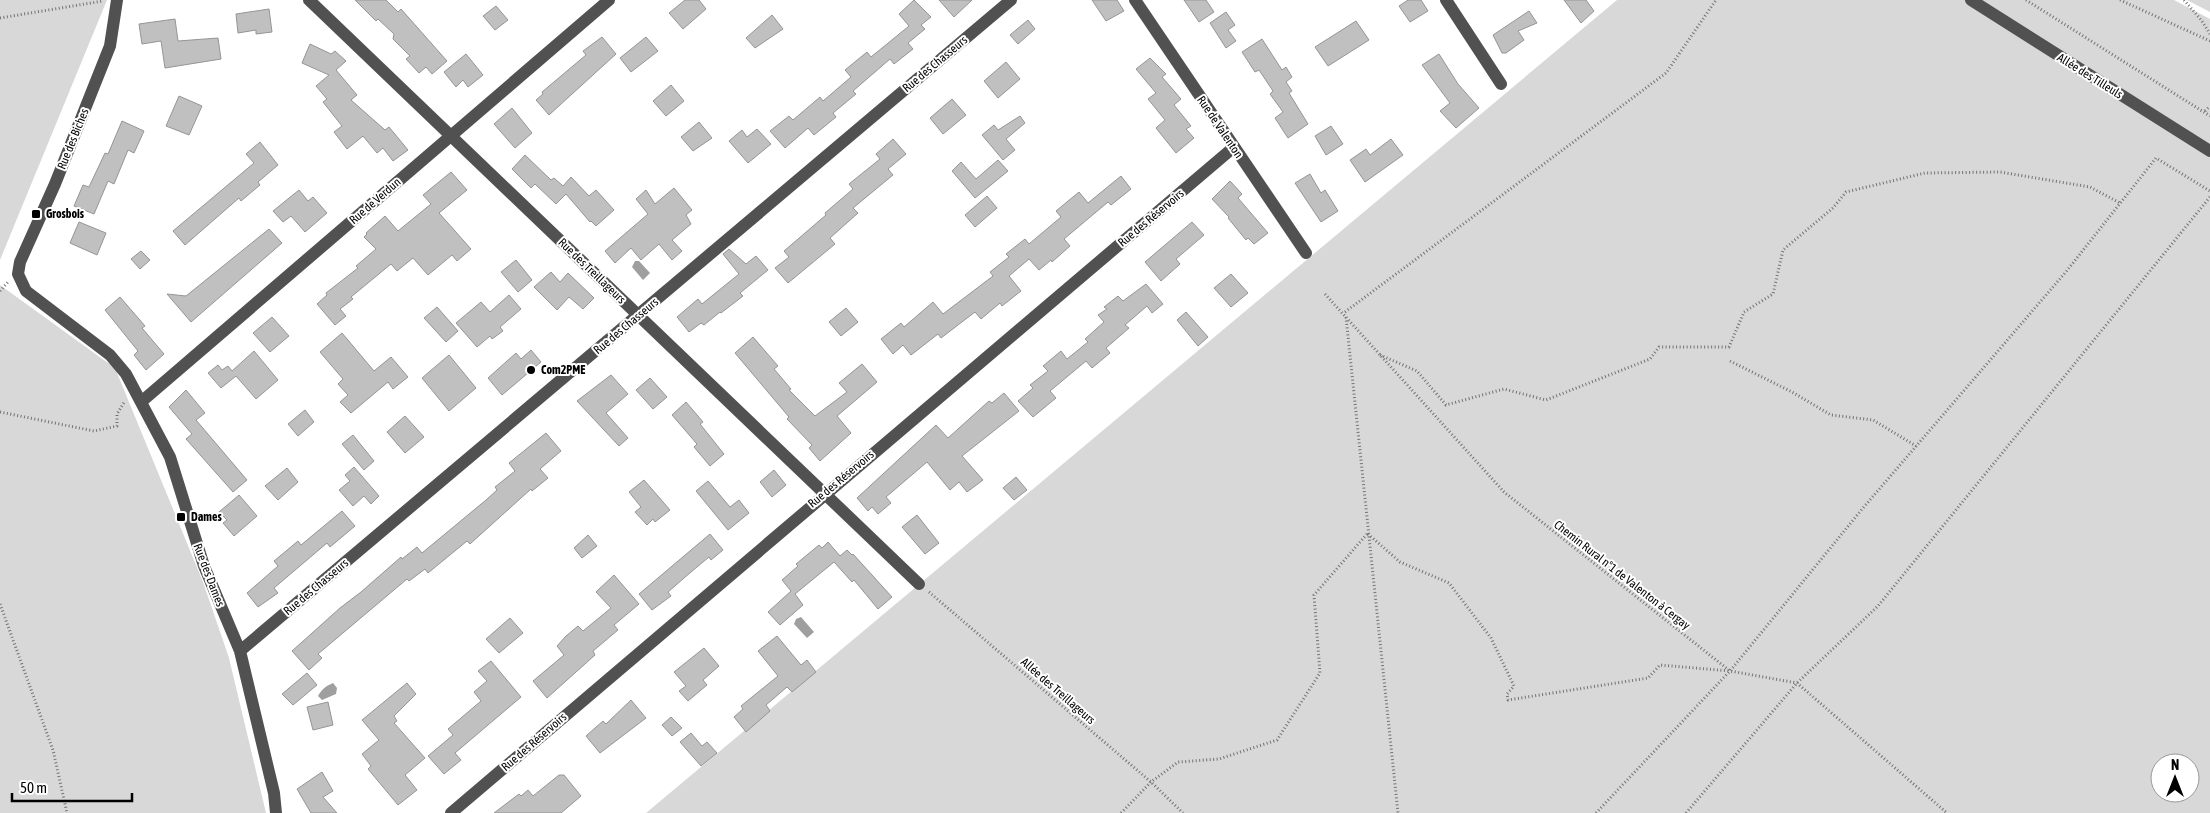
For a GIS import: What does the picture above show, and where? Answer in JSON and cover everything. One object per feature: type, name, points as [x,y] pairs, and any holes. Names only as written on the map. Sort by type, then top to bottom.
[{"type":"street","name":"Rue des Biches","points":[[18,274],[20,262],[55,184],[110,46],[117,0]]},
{"type":"street","name":"Rue des Treillageurs","points":[[310,0],[919,584]]},
{"type":"street","name":"Rue de Verdun","points":[[141,402],[609,0]]},
{"type":"street","name":"Rue des Chasseurs","points":[[240,651],[1011,0]]},
{"type":"street","name":"Rue de Valenton","points":[[1135,0],[1306,253]]},
{"type":"street","points":[[1446,0],[1500,84]]},
{"type":"street","name":"Allée des Tilleuls","points":[[1971,0],[2210,151]]},
{"type":"street","name":"Rue des Réservoirs","points":[[451,813],[825,493],[1234,148]]},
{"type":"street","name":"Rue des Dames","points":[[18,274],[26,291],[110,355],[126,374],[170,457],[204,566],[240,651],[274,793],[276,813]]},
{"type":"path","points":[[0,18],[112,0]]},
{"type":"path","points":[[1398,813],[1346,314],[1666,73],[1716,0]]},
{"type":"path","points":[[2026,0],[2205,111],[2210,116]]},
{"type":"path","points":[[2120,0],[2210,41]]},
{"type":"path","points":[[2184,0],[2202,21],[2210,34]]},
{"type":"path","points":[[2205,111],[2210,106]]},
{"type":"path","points":[[1596,813],[1730,671],[1862,508],[2065,273],[2156,158],[2210,191]]},
{"type":"path","points":[[1380,355],[1416,371],[1446,405],[1504,389],[1546,400],[1650,359],[1660,347],[1729,347],[1744,312],[1773,294],[1783,250],[1832,208],[1846,192],[1925,173],[2000,172],[2090,187],[2120,203]]},
{"type":"path","points":[[1686,813],[1797,683],[1878,606],[2210,197]]},
{"type":"path","name":"Chemin Rural n°1 de Valenton à Cergay","points":[[1325,294],[1346,314],[1380,355],[1504,492],[1730,671],[1797,683]]},
{"type":"path","points":[[1730,361],[1792,392],[1831,415],[1873,420],[1916,446]]},
{"type":"path","points":[[0,412],[94,431],[117,426],[117,414],[124,402],[135,397],[141,402]]},
{"type":"path","points":[[1368,534],[1400,562],[1448,583],[1491,638],[1514,686],[1507,694],[1508,700],[1648,678],[1660,665],[1730,671]]},
{"type":"path","points":[[1121,813],[1151,782],[1178,762],[1220,759],[1277,740],[1320,673],[1314,594],[1368,534]]},
{"type":"path","name":"Allée des Treillageurs","points":[[919,584],[1151,782],[1183,813]]},
{"type":"path","points":[[0,604],[53,750],[67,813]]},
{"type":"path","points":[[0,614],[4,616]]},
{"type":"path","points":[[1797,683],[1947,813]]},
{"type":"shaded area","points":[[0,0],[107,0],[0,260]]},
{"type":"shaded area","points":[[1617,0],[2174,0],[2210,19],[2210,813],[646,813]]},
{"type":"shaded area","points":[[2187,0],[2210,0],[2210,12]]},
{"type":"shaded area","points":[[635,261],[639,261],[650,273],[643,280],[632,267]]},
{"type":"shaded area","points":[[0,285],[115,368],[203,582],[229,658],[266,813],[0,813]]},
{"type":"shaded area","points":[[801,617],[814,632],[807,638],[794,624],[796,619]]},
{"type":"shaded area","points":[[333,683],[337,688],[336,694],[322,700],[318,696],[324,688]]},
{"type":"building","points":[[355,0],[386,0],[398,12],[401,9],[447,61],[432,74],[426,67],[419,73],[406,59],[410,56],[393,39],[394,34],[378,19],[376,21]]},
{"type":"building","points":[[685,0],[699,0],[706,9],[683,29],[669,13]]},
{"type":"building","points":[[914,0],[931,17],[921,25],[925,29],[908,43],[913,49],[894,64],[890,59],[853,91],[856,94],[833,113],[836,117],[814,135],[808,128],[785,148],[770,131],[789,116],[793,120],[820,97],[823,101],[851,77],[845,70],[867,52],[871,57],[909,26],[899,14]]},
{"type":"building","points":[[939,0],[972,0],[954,17]]},
{"type":"building","points":[[1092,0],[1117,0],[1124,11],[1106,21]]},
{"type":"building","points":[[1184,0],[1206,0],[1214,12],[1199,22]]},
{"type":"building","points":[[1408,0],[1421,0],[1428,11],[1410,22],[1399,6]]},
{"type":"building","points":[[1564,0],[1586,0],[1594,11],[1581,23]]},
{"type":"building","points":[[496,6],[508,20],[495,30],[483,16]]},
{"type":"building","points":[[269,9],[272,32],[256,34],[256,30],[238,33],[236,14]]},
{"type":"building","points":[[1529,11],[1537,23],[1518,31],[1524,40],[1506,53],[1502,53],[1493,35]]},
{"type":"building","points":[[1226,12],[1235,25],[1228,30],[1236,41],[1226,48],[1210,23]]},
{"type":"building","points":[[772,15],[783,29],[755,48],[746,38]]},
{"type":"building","points":[[175,19],[178,41],[218,38],[221,59],[165,68],[161,41],[142,44],[139,24]]},
{"type":"building","points":[[1028,20],[1035,29],[1018,44],[1010,35]]},
{"type":"building","points":[[1356,21],[1369,40],[1328,66],[1315,47]]},
{"type":"building","points":[[602,37],[616,54],[549,115],[536,100],[543,94],[542,92],[586,55],[583,51]]},
{"type":"building","points":[[646,37],[658,51],[631,72],[620,58]]},
{"type":"building","points":[[1262,39],[1282,70],[1286,67],[1292,77],[1286,82],[1292,91],[1289,93],[1308,124],[1288,138],[1275,118],[1283,112],[1270,94],[1273,91],[1259,70],[1255,72],[1242,52]]},
{"type":"building","points":[[310,44],[331,54],[335,51],[346,61],[336,70],[357,95],[351,100],[385,130],[389,127],[408,150],[393,161],[383,148],[377,153],[363,136],[347,149],[334,132],[342,126],[323,102],[327,99],[316,86],[329,75],[302,63]]},
{"type":"building","points":[[466,54],[483,75],[468,87],[463,80],[456,87],[444,72]]},
{"type":"building","points":[[1439,54],[1458,84],[1479,108],[1456,128],[1440,111],[1450,103],[1422,65]]},
{"type":"building","points":[[1150,58],[1166,74],[1162,77],[1181,99],[1174,105],[1191,126],[1186,129],[1194,138],[1176,153],[1156,128],[1165,120],[1148,99],[1156,93],[1136,69]]},
{"type":"building","points":[[1006,62],[1020,79],[998,98],[984,81]]},
{"type":"building","points":[[671,85],[684,101],[666,116],[653,101]]},
{"type":"building","points":[[179,96],[202,106],[189,135],[166,126]]},
{"type":"building","points":[[952,99],[966,115],[943,134],[930,118]]},
{"type":"building","points":[[512,108],[532,133],[515,148],[494,124]]},
{"type":"building","points":[[1020,116],[1025,123],[1006,139],[1015,150],[1003,160],[982,135],[994,125],[998,130]]},
{"type":"building","points":[[122,121],[144,131],[134,153],[128,150],[114,184],[108,181],[94,214],[74,206],[83,185],[89,187],[105,153],[108,154]]},
{"type":"building","points":[[699,122],[712,138],[693,151],[681,137]]},
{"type":"building","points":[[1331,126],[1343,144],[1326,155],[1315,136]]},
{"type":"building","points":[[757,129],[771,144],[748,163],[729,141],[742,130],[747,137]]},
{"type":"building","points":[[893,139],[906,154],[888,169],[893,175],[853,208],[858,213],[830,238],[835,244],[788,283],[775,268],[789,257],[784,251],[853,189],[849,184],[880,159],[876,154]]},
{"type":"building","points":[[1391,139],[1403,155],[1365,182],[1350,160],[1366,149],[1370,155]]},
{"type":"building","points":[[260,142],[278,165],[258,182],[260,185],[241,201],[239,198],[185,245],[173,231],[254,163],[246,154]]},
{"type":"building","points":[[525,155],[551,180],[554,178],[563,186],[571,177],[589,196],[596,190],[614,210],[596,226],[590,222],[566,194],[556,204],[535,184],[531,188],[512,169]]},
{"type":"building","points":[[998,160],[1008,171],[975,198],[952,171],[961,162],[976,179]]},
{"type":"building","points":[[451,172],[467,190],[439,213],[471,249],[457,261],[452,255],[428,275],[413,258],[397,271],[391,264],[351,297],[353,299],[340,309],[346,316],[335,325],[317,304],[327,295],[326,293],[358,268],[356,266],[376,249],[364,237],[366,233],[385,216],[398,231],[431,204],[423,195]]},
{"type":"building","points":[[1310,174],[1321,193],[1325,190],[1338,211],[1321,222],[1295,183]]},
{"type":"building","points":[[1121,176],[1131,189],[1111,205],[1108,202],[1064,239],[1070,246],[1052,262],[1051,260],[1039,270],[1029,259],[1009,276],[1021,291],[1002,306],[1000,303],[981,319],[975,312],[941,338],[938,334],[911,355],[903,345],[893,354],[881,339],[901,323],[904,327],[933,302],[943,314],[993,276],[990,272],[1009,257],[1006,254],[1025,239],[1029,244],[1061,217],[1056,211],[1079,192],[1088,203]]},
{"type":"building","points":[[1230,181],[1242,194],[1238,198],[1268,233],[1254,244],[1248,238],[1246,240],[1229,217],[1212,199]]},
{"type":"building","points":[[674,188],[692,210],[686,215],[691,224],[672,240],[682,251],[672,260],[659,244],[641,260],[631,248],[615,263],[605,251],[648,214],[636,199],[646,190],[655,204]]},
{"type":"building","points":[[299,190],[308,201],[313,197],[327,213],[305,232],[291,216],[283,222],[273,211]]},
{"type":"building","points":[[987,196],[997,208],[975,227],[965,215]]},
{"type":"building","points":[[79,222],[106,233],[97,255],[70,243]]},
{"type":"building","points":[[1192,222],[1204,235],[1176,259],[1180,264],[1161,281],[1145,262]]},
{"type":"building","points":[[269,229],[282,243],[191,322],[167,294],[186,296]]},
{"type":"building","points":[[729,249],[746,264],[756,256],[768,270],[740,293],[743,296],[704,325],[701,323],[689,332],[677,317],[698,299],[702,304],[739,274],[723,254]]},
{"type":"building","points":[[141,251],[150,260],[140,269],[131,259]]},
{"type":"building","points":[[516,260],[532,280],[518,292],[501,272]]},
{"type":"building","points":[[551,272],[560,282],[568,273],[594,298],[583,309],[569,297],[557,310],[534,287]]},
{"type":"building","points":[[1231,274],[1248,293],[1231,307],[1214,288]]},
{"type":"building","points":[[1146,284],[1163,304],[1152,313],[1147,306],[1125,325],[1129,328],[1106,348],[1110,353],[1092,368],[1086,361],[1050,391],[1056,398],[1033,417],[1018,401],[1033,388],[1030,385],[1048,371],[1043,366],[1061,351],[1067,359],[1088,342],[1085,339],[1104,322],[1098,315],[1107,309],[1104,307],[1118,296],[1123,301]]},
{"type":"building","points":[[509,295],[521,309],[500,327],[503,331],[492,339],[490,336],[477,347],[456,323],[481,302],[490,312]]},
{"type":"building","points":[[120,297],[145,326],[142,328],[164,354],[146,370],[134,355],[138,351],[105,310]]},
{"type":"building","points":[[437,307],[458,331],[446,342],[424,318]]},
{"type":"building","points":[[846,308],[858,322],[841,336],[829,322]]},
{"type":"building","points":[[1186,312],[1208,337],[1198,346],[1177,320]]},
{"type":"building","points":[[272,317],[289,336],[270,352],[253,333]]},
{"type":"building","points":[[342,333],[374,371],[391,357],[408,377],[393,389],[388,382],[351,413],[340,402],[348,395],[338,384],[343,379],[320,352]]},
{"type":"building","points":[[753,337],[778,366],[774,369],[791,389],[789,390],[815,416],[847,392],[839,383],[862,364],[877,382],[837,416],[851,433],[820,461],[809,448],[812,445],[787,419],[789,417],[735,353]]},
{"type":"building","points":[[531,350],[541,362],[502,395],[488,378],[516,353],[521,359]]},
{"type":"building","points":[[254,351],[278,380],[256,399],[236,376],[221,388],[208,373],[218,365],[222,370],[228,366],[232,371]]},
{"type":"building","points":[[449,355],[476,388],[449,411],[422,378]]},
{"type":"building","points":[[611,375],[628,394],[606,413],[628,438],[619,446],[577,401]]},
{"type":"building","points":[[650,378],[667,397],[653,409],[636,390]]},
{"type":"building","points":[[186,390],[205,413],[196,420],[247,480],[233,492],[186,439],[192,434],[169,407]]},
{"type":"building","points":[[1004,393],[1019,411],[962,456],[983,480],[967,492],[959,482],[950,490],[927,462],[886,497],[891,503],[878,514],[872,507],[868,511],[857,498],[936,425],[948,438],[989,401],[992,403]]},
{"type":"building","points":[[686,402],[703,422],[700,424],[724,454],[710,466],[694,447],[697,444],[672,415]]},
{"type":"building","points":[[305,410],[314,422],[298,436],[288,424]]},
{"type":"building","points":[[405,416],[424,437],[405,453],[387,432]]},
{"type":"building","points":[[546,433],[561,451],[540,469],[548,478],[532,491],[531,489],[470,544],[467,541],[428,573],[425,569],[409,581],[407,579],[318,654],[322,658],[309,670],[292,651],[401,557],[402,559],[417,547],[422,553],[486,500],[497,490],[495,487],[515,471],[509,463]]},
{"type":"building","points":[[353,435],[374,461],[364,470],[342,444]]},
{"type":"building","points":[[354,467],[379,496],[371,504],[364,496],[353,506],[339,490],[350,481],[345,475]]},
{"type":"building","points":[[287,468],[298,482],[278,500],[265,486]]},
{"type":"building","points":[[774,470],[786,485],[772,497],[760,482]]},
{"type":"building","points":[[1016,477],[1027,490],[1014,500],[1003,488]]},
{"type":"building","points":[[644,480],[670,510],[655,522],[653,519],[647,525],[635,512],[641,507],[629,492]]},
{"type":"building","points":[[708,481],[730,507],[739,500],[749,513],[728,530],[696,491]]},
{"type":"building","points":[[239,495],[257,516],[234,536],[223,523],[227,520],[219,512]]},
{"type":"building","points":[[342,511],[355,526],[330,547],[327,543],[274,588],[278,593],[258,607],[247,593],[278,566],[274,561],[298,541],[301,545]]},
{"type":"building","points":[[917,515],[939,543],[925,554],[902,527]]},
{"type":"building","points":[[710,534],[723,550],[711,560],[709,557],[691,572],[668,592],[671,596],[652,610],[639,594]]},
{"type":"building","points":[[588,535],[597,546],[582,558],[574,548]]},
{"type":"building","points":[[828,542],[840,556],[847,550],[853,554],[892,597],[878,609],[854,580],[852,582],[834,562],[795,594],[803,605],[780,625],[768,612],[791,591],[782,580],[798,566],[796,564],[819,545],[822,548]]},
{"type":"building","points":[[614,575],[639,604],[614,625],[618,630],[593,651],[595,655],[547,698],[533,681],[564,655],[557,646],[566,636],[578,626],[583,631],[611,608],[596,592]]},
{"type":"building","points":[[510,618],[523,633],[499,653],[486,639]]},
{"type":"building","points":[[777,636],[801,665],[807,660],[816,672],[792,692],[787,687],[766,705],[770,711],[746,732],[734,717],[743,709],[741,706],[778,676],[758,651]]},
{"type":"building","points":[[704,648],[719,666],[703,680],[707,685],[688,701],[679,691],[686,686],[674,672]]},
{"type":"building","points":[[491,661],[521,697],[455,753],[461,760],[444,774],[428,756],[453,735],[448,729],[481,701],[474,692],[487,681],[478,671]]},
{"type":"building","points":[[307,673],[317,685],[293,705],[282,694]]},
{"type":"building","points":[[407,683],[416,694],[394,716],[397,721],[394,723],[425,758],[405,775],[417,790],[398,805],[368,769],[371,766],[362,754],[379,740],[362,720]]},
{"type":"building","points":[[631,700],[646,718],[600,753],[586,736],[603,721],[606,724]]},
{"type":"building","points":[[328,702],[333,725],[313,730],[307,707]]},
{"type":"building","points":[[671,717],[682,728],[672,736],[662,725]]},
{"type":"building","points":[[691,733],[702,746],[707,742],[717,753],[701,766],[680,742]]},
{"type":"building","points":[[322,772],[333,791],[323,797],[337,813],[311,813],[297,789]]},
{"type":"building","points":[[559,775],[564,775],[581,796],[561,813],[494,813],[519,794],[521,796],[528,790],[533,796]]},
{"type":"place","name":"Grosbois","points":[[36,214]]},
{"type":"place","name":"Com2PME","points":[[531,370]]},
{"type":"place","name":"Dames","points":[[181,517]]}]
